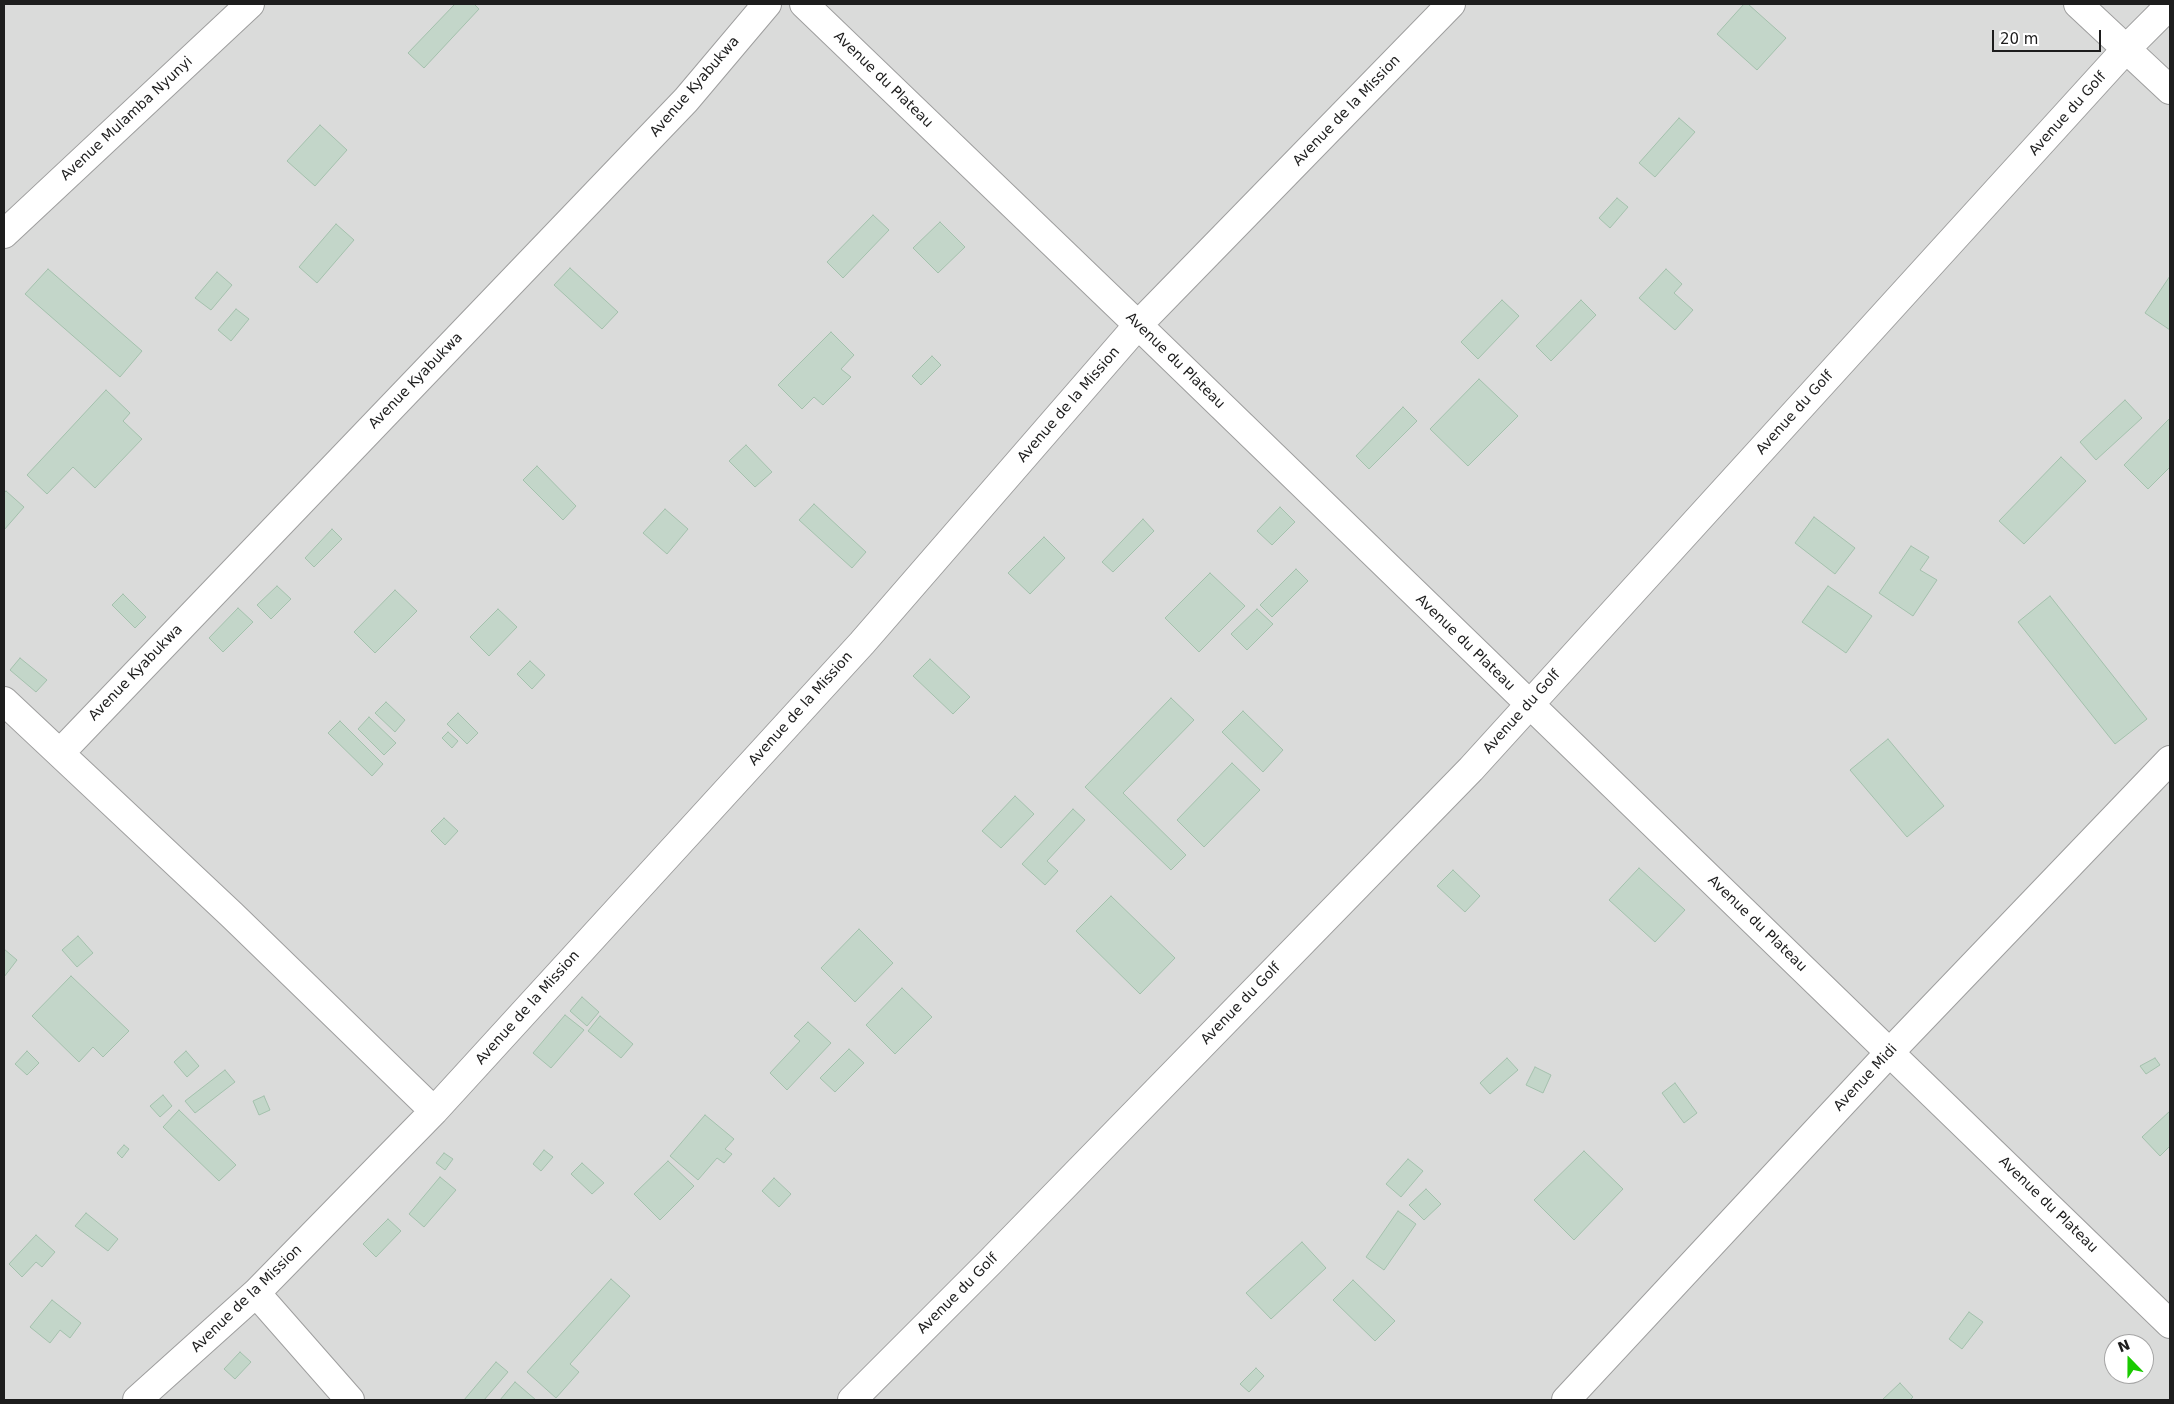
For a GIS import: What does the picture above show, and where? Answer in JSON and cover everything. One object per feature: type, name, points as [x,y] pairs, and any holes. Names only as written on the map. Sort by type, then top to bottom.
[{"type":"street","name":"Avenue Mulamba Nyunyi","points":[[4,234],[250,4]]},
{"type":"street","name":"Avenue Kyabukwa","points":[[60,753],[686,100],[767,4]]},
{"type":"street","name":"Avenue du Plateau","points":[[804,4],[2170,1324]]},
{"type":"street","name":"Avenue de la Mission","points":[[137,1400],[256,1293],[434,1111],[862,643],[1138,325],[1451,4]]},
{"type":"street","points":[[2078,4],[2128,48],[2170,90]]},
{"type":"street","name":"Avenue du Golf","points":[[852,1400],[998,1254],[1471,769],[1528,704],[2170,4]]},
{"type":"street","points":[[4,701],[232,915],[434,1111]]},
{"type":"street","name":"Avenue Midi","points":[[1566,1400],[1890,1052],[2170,760]]},
{"type":"street","points":[[256,1293],[350,1400]]},
{"type":"shaded area","points":[[4,4],[2170,4],[2170,1400],[4,1400]]},
{"type":"building","points":[[455,4],[474,4],[479,9],[424,68],[408,53]]},
{"type":"building","points":[[1744,4],[1748,4],[1786,38],[1757,70],[1717,34]]},
{"type":"building","points":[[1679,118],[1695,132],[1655,177],[1639,163]]},
{"type":"building","points":[[320,125],[347,150],[315,186],[287,161]]},
{"type":"building","points":[[1617,198],[1628,207],[1610,228],[1599,218]]},
{"type":"building","points":[[873,215],[889,230],[843,278],[827,262]]},
{"type":"building","points":[[940,222],[965,247],[938,273],[913,248]]},
{"type":"building","points":[[336,224],[354,240],[317,283],[299,267]]},
{"type":"building","points":[[570,268],[618,312],[602,329],[554,285]]},
{"type":"building","points":[[48,269],[142,351],[120,377],[25,294]]},
{"type":"building","points":[[1666,269],[1682,284],[1674,293],[1693,310],[1675,330],[1639,298]]},
{"type":"building","points":[[217,272],[232,285],[211,310],[195,298]]},
{"type":"building","points":[[2170,276],[2170,330],[2145,313]]},
{"type":"building","points":[[1502,300],[1519,316],[1478,359],[1461,342]]},
{"type":"building","points":[[1581,300],[1596,315],[1551,361],[1536,346]]},
{"type":"building","points":[[236,309],[249,319],[231,341],[218,330]]},
{"type":"building","points":[[831,332],[854,355],[841,369],[851,377],[823,405],[814,397],[802,409],[778,385]]},
{"type":"building","points":[[932,356],[941,365],[921,385],[912,376]]},
{"type":"building","points":[[1479,379],[1518,416],[1468,466],[1430,429]]},
{"type":"building","points":[[106,390],[130,413],[123,421],[142,439],[95,488],[73,467],[47,494],[27,475]]},
{"type":"building","points":[[2125,400],[2142,418],[2096,460],[2080,442]]},
{"type":"building","points":[[1403,407],[1417,421],[1369,469],[1356,456]]},
{"type":"building","points":[[2170,418],[2170,467],[2148,489],[2124,465]]},
{"type":"building","points":[[746,445],[772,472],[755,487],[729,461]]},
{"type":"building","points":[[2061,457],[2086,481],[2024,544],[1999,521]]},
{"type":"building","points":[[537,466],[576,506],[563,520],[523,480]]},
{"type":"building","points":[[6,491],[24,507],[4,530],[4,493]]},
{"type":"building","points":[[814,504],[866,552],[852,568],[799,520]]},
{"type":"building","points":[[1280,507],[1295,522],[1272,545],[1257,531]]},
{"type":"building","points":[[665,509],[688,529],[667,554],[643,533]]},
{"type":"building","points":[[1814,517],[1855,548],[1835,574],[1795,543]]},
{"type":"building","points":[[1143,519],[1154,531],[1113,572],[1102,562]]},
{"type":"building","points":[[332,529],[342,539],[314,567],[305,558]]},
{"type":"building","points":[[1044,537],[1065,558],[1030,594],[1008,573]]},
{"type":"building","points":[[1911,546],[1929,557],[1920,570],[1937,580],[1913,616],[1879,593]]},
{"type":"building","points":[[1296,569],[1308,581],[1272,617],[1260,605]]},
{"type":"building","points":[[1210,573],[1245,606],[1199,652],[1165,618]]},
{"type":"building","points":[[277,586],[291,599],[271,619],[257,605]]},
{"type":"building","points":[[1828,586],[1872,616],[1846,653],[1802,622]]},
{"type":"building","points":[[395,590],[417,611],[375,653],[354,632]]},
{"type":"building","points":[[123,594],[146,617],[135,628],[112,605]]},
{"type":"building","points":[[2050,596],[2147,719],[2115,744],[2018,622]]},
{"type":"building","points":[[238,608],[253,622],[223,652],[209,638]]},
{"type":"building","points":[[498,609],[517,627],[489,656],[470,637]]},
{"type":"building","points":[[1257,609],[1273,624],[1247,650],[1231,634]]},
{"type":"building","points":[[20,658],[47,680],[36,692],[10,670]]},
{"type":"building","points":[[930,659],[970,697],[953,714],[913,676]]},
{"type":"building","points":[[530,661],[545,675],[532,689],[517,674]]},
{"type":"building","points":[[1171,698],[1194,720],[1123,793],[1186,855],[1171,870],[1085,787]]},
{"type":"building","points":[[386,702],[405,720],[395,732],[375,713]]},
{"type":"building","points":[[1243,711],[1283,750],[1263,772],[1222,732]]},
{"type":"building","points":[[458,713],[478,733],[467,744],[447,724]]},
{"type":"building","points":[[369,717],[396,743],[384,755],[358,729]]},
{"type":"building","points":[[340,721],[383,764],[372,776],[328,733]]},
{"type":"building","points":[[448,732],[458,741],[452,748],[442,738]]},
{"type":"building","points":[[1888,739],[1944,806],[1907,837],[1850,770]]},
{"type":"building","points":[[1232,763],[1260,790],[1204,847],[1177,820]]},
{"type":"building","points":[[1015,796],[1034,814],[1001,848],[982,831]]},
{"type":"building","points":[[1073,809],[1085,820],[1047,861],[1058,871],[1045,885],[1022,864]]},
{"type":"building","points":[[444,818],[458,831],[445,845],[431,831]]},
{"type":"building","points":[[1639,868],[1685,910],[1655,942],[1609,900]]},
{"type":"building","points":[[1453,870],[1480,896],[1465,912],[1437,886]]},
{"type":"building","points":[[1111,896],[1175,958],[1140,994],[1076,931]]},
{"type":"building","points":[[859,929],[893,963],[855,1002],[821,968]]},
{"type":"building","points":[[78,936],[93,953],[77,967],[62,950]]},
{"type":"building","points":[[4,949],[17,960],[4,977]]},
{"type":"building","points":[[71,976],[129,1031],[103,1057],[93,1047],[79,1062],[32,1016]]},
{"type":"building","points":[[902,988],[932,1017],[895,1054],[866,1025]]},
{"type":"building","points":[[582,997],[599,1012],[587,1026],[570,1011]]},
{"type":"building","points":[[565,1015],[584,1030],[551,1068],[533,1053]]},
{"type":"building","points":[[600,1016],[633,1044],[621,1058],[588,1031]]},
{"type":"building","points":[[808,1022],[831,1043],[787,1090],[770,1073],[800,1041],[794,1036]]},
{"type":"building","points":[[849,1049],[864,1063],[835,1092],[820,1078]]},
{"type":"building","points":[[27,1051],[39,1063],[27,1075],[15,1064]]},
{"type":"building","points":[[186,1051],[199,1066],[187,1077],[174,1062]]},
{"type":"building","points":[[1507,1058],[1518,1070],[1490,1094],[1480,1083]]},
{"type":"building","points":[[2155,1058],[2160,1065],[2146,1074],[2140,1066]]},
{"type":"building","points":[[1535,1067],[1551,1075],[1543,1093],[1526,1085]]},
{"type":"building","points":[[225,1070],[235,1082],[195,1113],[185,1101]]},
{"type":"building","points":[[1675,1083],[1697,1113],[1684,1123],[1662,1093]]},
{"type":"building","points":[[163,1095],[172,1106],[160,1117],[150,1106]]},
{"type":"building","points":[[264,1096],[270,1110],[259,1115],[253,1101]]},
{"type":"building","points":[[179,1110],[236,1165],[219,1181],[163,1127]]},
{"type":"building","points":[[2170,1111],[2170,1146],[2160,1156],[2142,1137]]},
{"type":"building","points":[[705,1115],[734,1139],[725,1149],[732,1154],[724,1163],[717,1158],[698,1180],[670,1156]]},
{"type":"building","points":[[124,1145],[129,1149],[122,1158],[117,1153]]},
{"type":"building","points":[[544,1150],[553,1157],[541,1171],[533,1164]]},
{"type":"building","points":[[1584,1151],[1623,1189],[1574,1240],[1534,1200]]},
{"type":"building","points":[[444,1153],[453,1159],[445,1170],[436,1163]]},
{"type":"building","points":[[1408,1159],[1423,1171],[1401,1197],[1386,1184]]},
{"type":"building","points":[[668,1161],[694,1186],[660,1220],[634,1194]]},
{"type":"building","points":[[582,1163],[604,1183],[592,1194],[571,1174]]},
{"type":"building","points":[[440,1177],[456,1190],[424,1227],[409,1214]]},
{"type":"building","points":[[774,1178],[791,1194],[779,1207],[762,1191]]},
{"type":"building","points":[[1426,1189],[1441,1204],[1424,1220],[1409,1205]]},
{"type":"building","points":[[1398,1211],[1416,1224],[1384,1270],[1366,1257]]},
{"type":"building","points":[[86,1213],[118,1239],[108,1251],[75,1226]]},
{"type":"building","points":[[388,1219],[401,1231],[376,1257],[363,1244]]},
{"type":"building","points":[[36,1235],[55,1252],[42,1267],[36,1262],[22,1277],[9,1264]]},
{"type":"building","points":[[1302,1242],[1326,1268],[1271,1319],[1246,1293]]},
{"type":"building","points":[[611,1279],[630,1296],[570,1364],[579,1372],[556,1398],[527,1372]]},
{"type":"building","points":[[1353,1280],[1395,1321],[1375,1341],[1333,1300]]},
{"type":"building","points":[[52,1300],[81,1323],[70,1338],[60,1330],[50,1343],[30,1327]]},
{"type":"building","points":[[1969,1312],[1983,1322],[1962,1349],[1949,1339]]},
{"type":"building","points":[[240,1352],[251,1362],[235,1379],[224,1369]]},
{"type":"building","points":[[496,1362],[508,1372],[484,1400],[464,1400]]},
{"type":"building","points":[[1256,1368],[1264,1376],[1249,1392],[1240,1384]]},
{"type":"building","points":[[515,1382],[536,1400],[500,1400]]},
{"type":"building","points":[[1900,1383],[1913,1397],[1910,1400],[1882,1400]]}]
